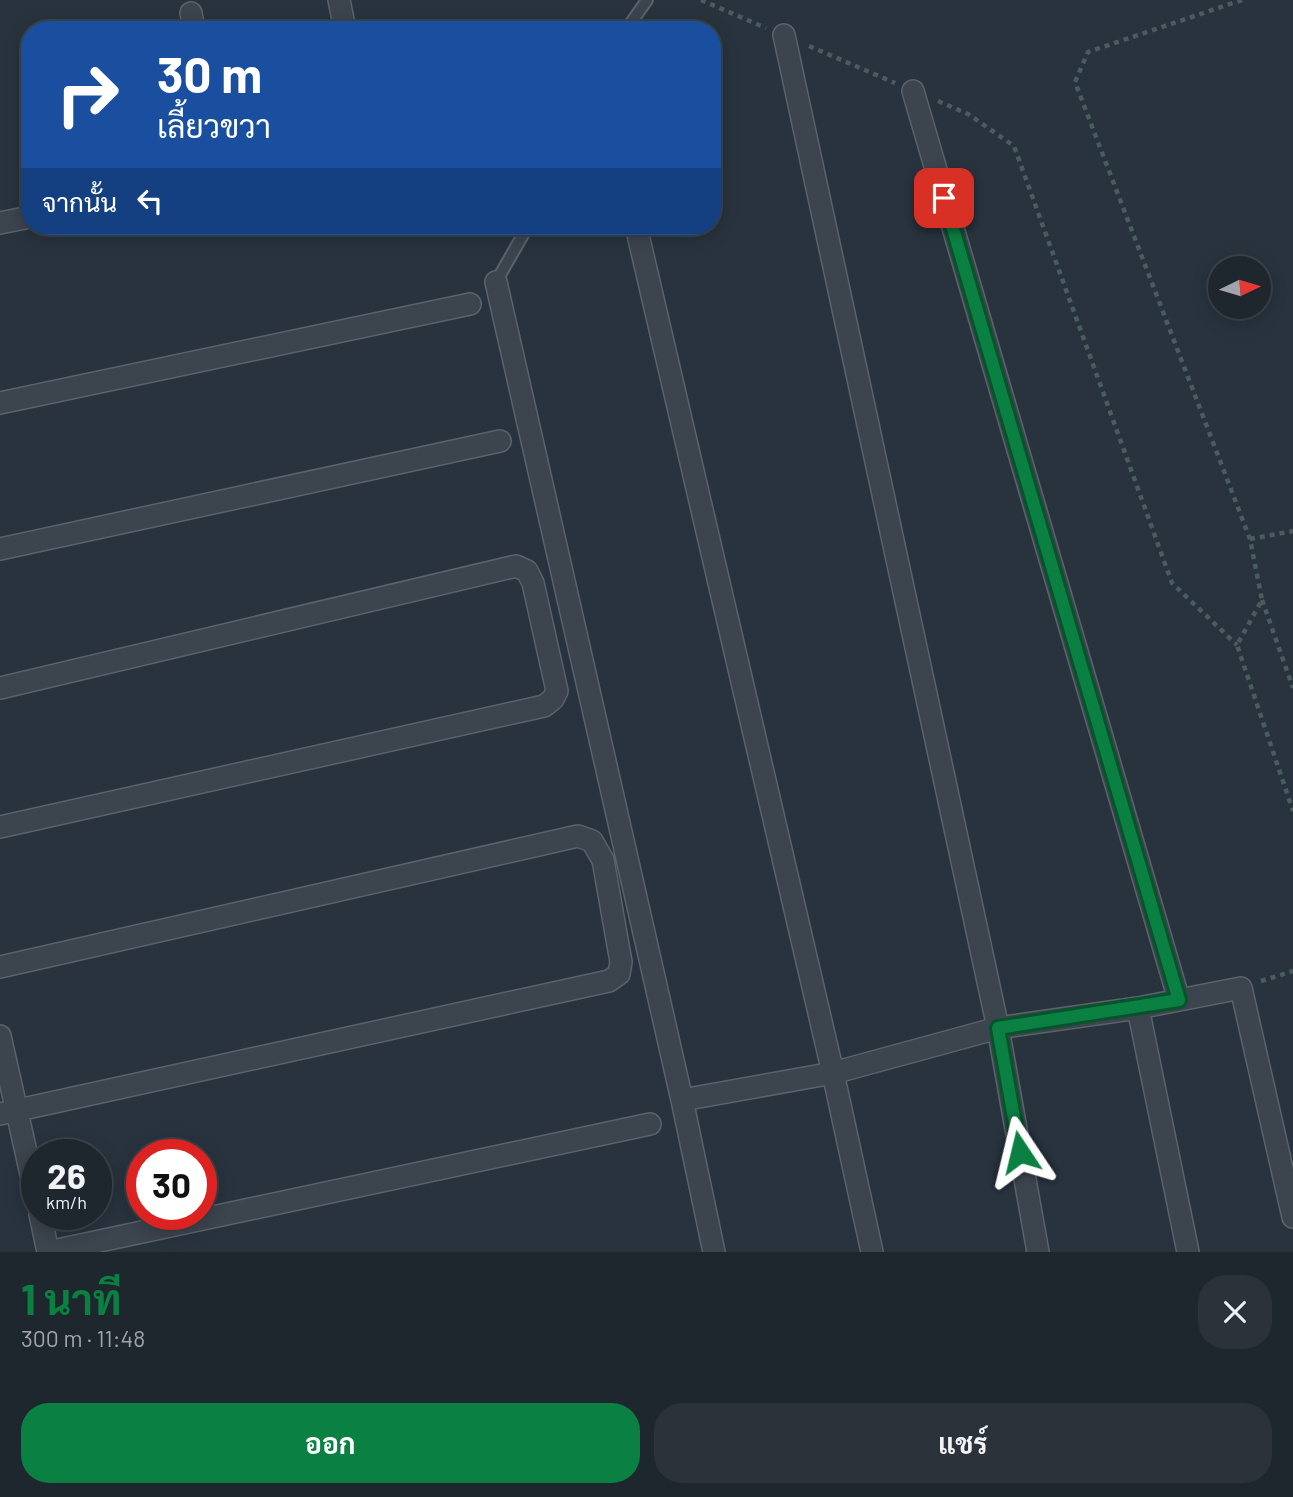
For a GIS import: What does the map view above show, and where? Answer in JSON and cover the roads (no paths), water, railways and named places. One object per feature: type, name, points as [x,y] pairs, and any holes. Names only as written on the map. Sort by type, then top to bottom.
[{"type":"street","points":[[339,0],[343,21]]},
{"type":"street","points":[[784,36],[998,1028],[1038,1252]]},
{"type":"street","points":[[913,91],[1179,1000]]},
{"type":"street","points":[[0,223],[21,219]]},
{"type":"street","points":[[638,235],[833,1073],[872,1252]]},
{"type":"street","points":[[496,282],[682,1100],[714,1252]]},
{"type":"street","points":[[0,403],[470,304]]},
{"type":"street","points":[[0,549],[500,441]]},
{"type":"street","points":[[0,688],[516,566],[527,571],[533,583],[557,691],[553,699],[544,706],[0,827]]},
{"type":"street","points":[[0,967],[578,836],[592,841],[603,860],[621,962],[619,974],[610,981],[8,1112]]},
{"type":"street","points":[[682,1100],[833,1073],[998,1028],[1138,1008],[1241,988],[1293,1217]]},
{"type":"street","points":[[1138,1008],[1188,1252]]},
{"type":"street","points":[[0,1036],[8,1112],[21,1152]]},
{"type":"street","points":[[43,1230],[48,1252],[650,1124]]},
{"type":"lane","points":[[632,21],[647,0]]},
{"type":"lane","points":[[496,282],[523,235]]}]
